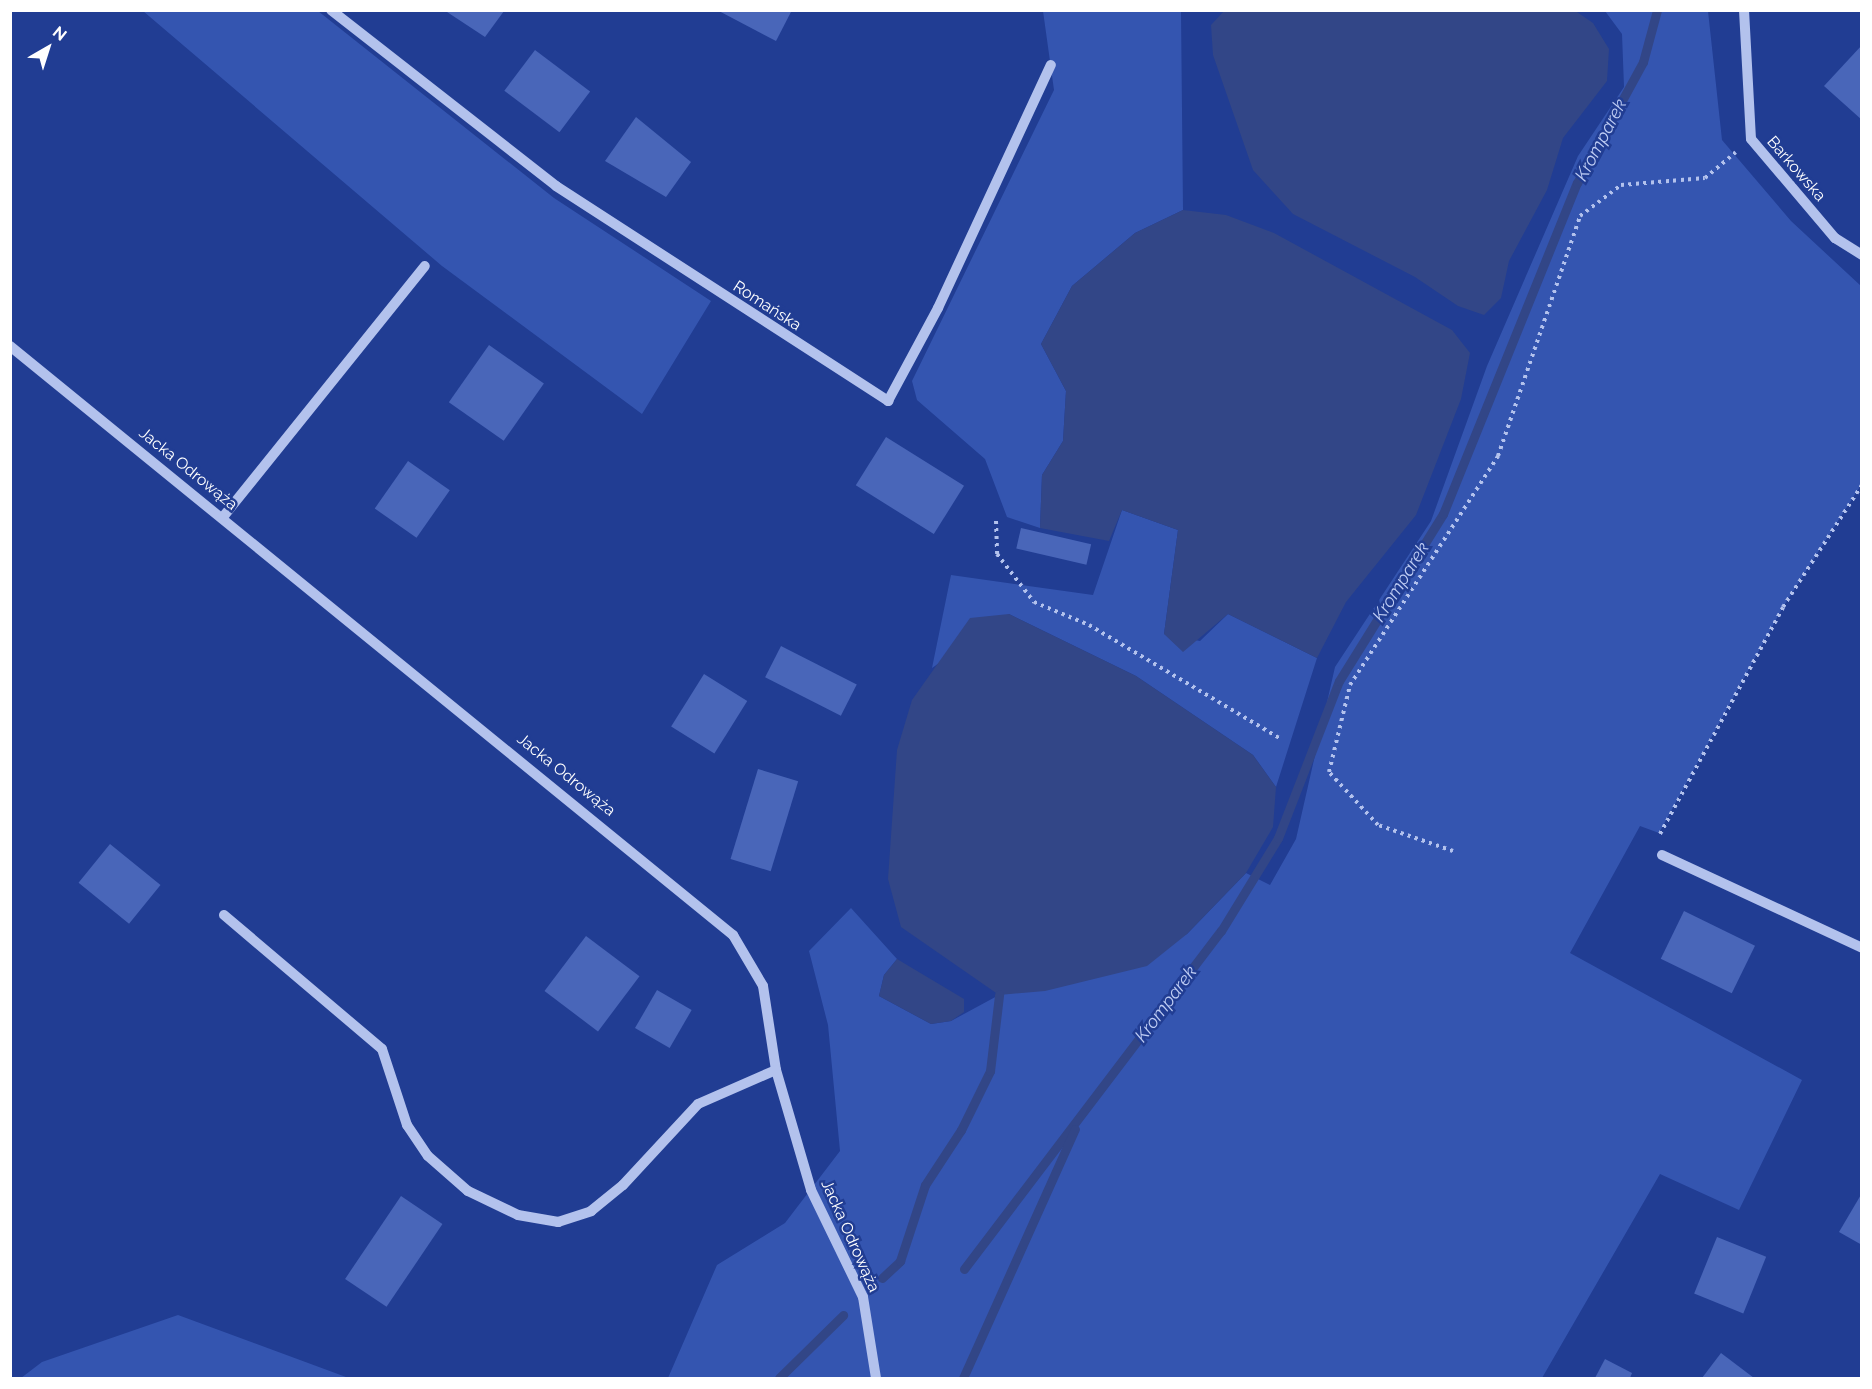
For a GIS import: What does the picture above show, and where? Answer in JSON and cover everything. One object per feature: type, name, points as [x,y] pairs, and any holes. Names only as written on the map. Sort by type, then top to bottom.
[{"type":"street","name":"Romańska","points":[[332,10],[556,186],[888,401],[938,308],[1051,65]]},
{"type":"street","name":"Barkowska","points":[[1744,10],[1751,140],[1835,238],[1862,255]]},
{"type":"street","points":[[223,517],[425,266]]},
{"type":"street","name":"Jacka Odrowąża","points":[[10,346],[734,934],[763,986],[776,1070],[812,1190],[863,1297],[876,1378]]},
{"type":"street","points":[[1662,855],[1862,948]]},
{"type":"street","points":[[224,915],[382,1049],[407,1125],[428,1156],[468,1191],[518,1215],[558,1222],[591,1211],[623,1185],[698,1104],[776,1070]]},
{"type":"path","points":[[1453,851],[1378,825],[1329,772],[1350,685],[1498,456],[1580,216],[1621,185],[1705,178],[1751,140]]},
{"type":"path","points":[[1662,855],[1659,833],[1783,607],[1862,484]]},
{"type":"path","points":[[996,521],[997,554],[1034,602],[1089,625],[1281,739]]},
{"type":"shaded area","points":[[1574,10],[1593,23],[1609,49],[1607,81],[1563,138],[1547,190],[1509,261],[1501,298],[1484,315],[1458,306],[1415,277],[1293,214],[1253,170],[1213,55],[1211,25],[1224,11]]},
{"type":"shaded area","points":[[143,11],[318,11],[554,198],[711,301],[642,414],[442,266]]},
{"type":"shaded area","points":[[1043,11],[1181,11],[1183,210],[1135,233],[1072,286],[1041,344],[1066,391],[1063,441],[1042,475],[1040,528],[1007,517],[985,459],[917,400],[912,381],[1054,90]]},
{"type":"shaded area","points":[[1605,11],[1708,11],[1722,140],[1791,221],[1861,286],[1861,485],[1783,607],[1659,833],[1640,826],[1570,953],[1802,1080],[1739,1210],[1660,1174],[1542,1378],[668,1378],[717,1265],[785,1223],[840,1151],[828,1025],[809,951],[851,908],[897,959],[884,975],[879,996],[931,1024],[951,1021],[999,995],[1091,979],[1187,934],[1246,873],[1270,885],[1296,839],[1335,667],[1431,521],[1487,366],[1578,156],[1624,87],[1622,34]]},
{"type":"shaded area","points":[[1183,210],[1226,215],[1274,233],[1452,330],[1470,353],[1461,399],[1416,515],[1346,602],[1317,658],[1228,614],[1183,652],[1164,634],[1178,530],[1122,510],[1109,541],[1040,528],[1042,475],[1063,441],[1066,391],[1041,344],[1072,286],[1135,233]]},
{"type":"shaded area","points":[[1122,510],[1178,530],[1164,634],[1200,641],[1228,614],[1317,658],[1276,787],[1253,755],[1136,676],[1009,614],[932,668],[951,575],[1093,595]]},
{"type":"shaded area","points":[[1009,614],[1136,676],[1253,755],[1276,787],[1273,827],[1246,873],[1187,934],[1147,966],[1045,991],[999,995],[901,927],[888,879],[897,750],[912,700],[970,618]]},
{"type":"shaded area","points":[[897,959],[964,999],[964,1012],[951,1021],[931,1024],[879,996],[884,975]]},
{"type":"shaded area","points":[[178,1315],[353,1378],[21,1378],[42,1362]]},
{"type":"building","points":[[444,10],[503,10],[504,11],[485,37]]},
{"type":"building","points":[[717,10],[792,10],[776,41]]},
{"type":"building","points":[[1862,45],[1862,120],[1824,86]]},
{"type":"building","points":[[535,50],[590,92],[559,132],[504,91]]},
{"type":"building","points":[[636,117],[691,162],[666,197],[605,161]]},
{"type":"building","points":[[489,345],[544,383],[504,441],[449,402]]},
{"type":"building","points":[[886,437],[964,486],[934,534],[856,485]]},
{"type":"building","points":[[408,461],[450,490],[417,538],[375,509]]},
{"type":"building","points":[[1021,528],[1091,544],[1086,565],[1016,548]]},
{"type":"building","points":[[781,646],[857,685],[841,716],[765,677]]},
{"type":"building","points":[[704,674],[747,701],[714,754],[671,727]]},
{"type":"building","points":[[758,769],[798,781],[771,871],[731,859]]},
{"type":"building","points":[[110,844],[161,885],[129,924],[79,883]]},
{"type":"building","points":[[1684,911],[1755,946],[1732,993],[1661,959]]},
{"type":"building","points":[[586,936],[640,976],[598,1031],[544,991]]},
{"type":"building","points":[[657,990],[692,1010],[670,1048],[635,1028]]},
{"type":"building","points":[[1862,1193],[1862,1245],[1839,1232]]},
{"type":"building","points":[[401,1196],[442,1224],[387,1307],[345,1279]]},
{"type":"building","points":[[1717,1237],[1766,1257],[1743,1313],[1694,1294]]},
{"type":"building","points":[[1721,1353],[1754,1378],[1702,1378]]},
{"type":"building","points":[[1605,1359],[1632,1373],[1630,1378],[1595,1378]]},
{"type":"waterway","name":"Kromparek","points":[[964,1269],[1221,931],[1278,838],[1339,681],[1443,514],[1577,183],[1643,62],[1657,10]]},
{"type":"waterway","points":[[882,1278],[900,1261],[925,1185],[961,1130],[990,1071],[999,995]]},
{"type":"waterway","name":"Kromparek","points":[[963,1378],[1075,1129]]},
{"type":"waterway","points":[[779,1378],[843,1315]]}]
